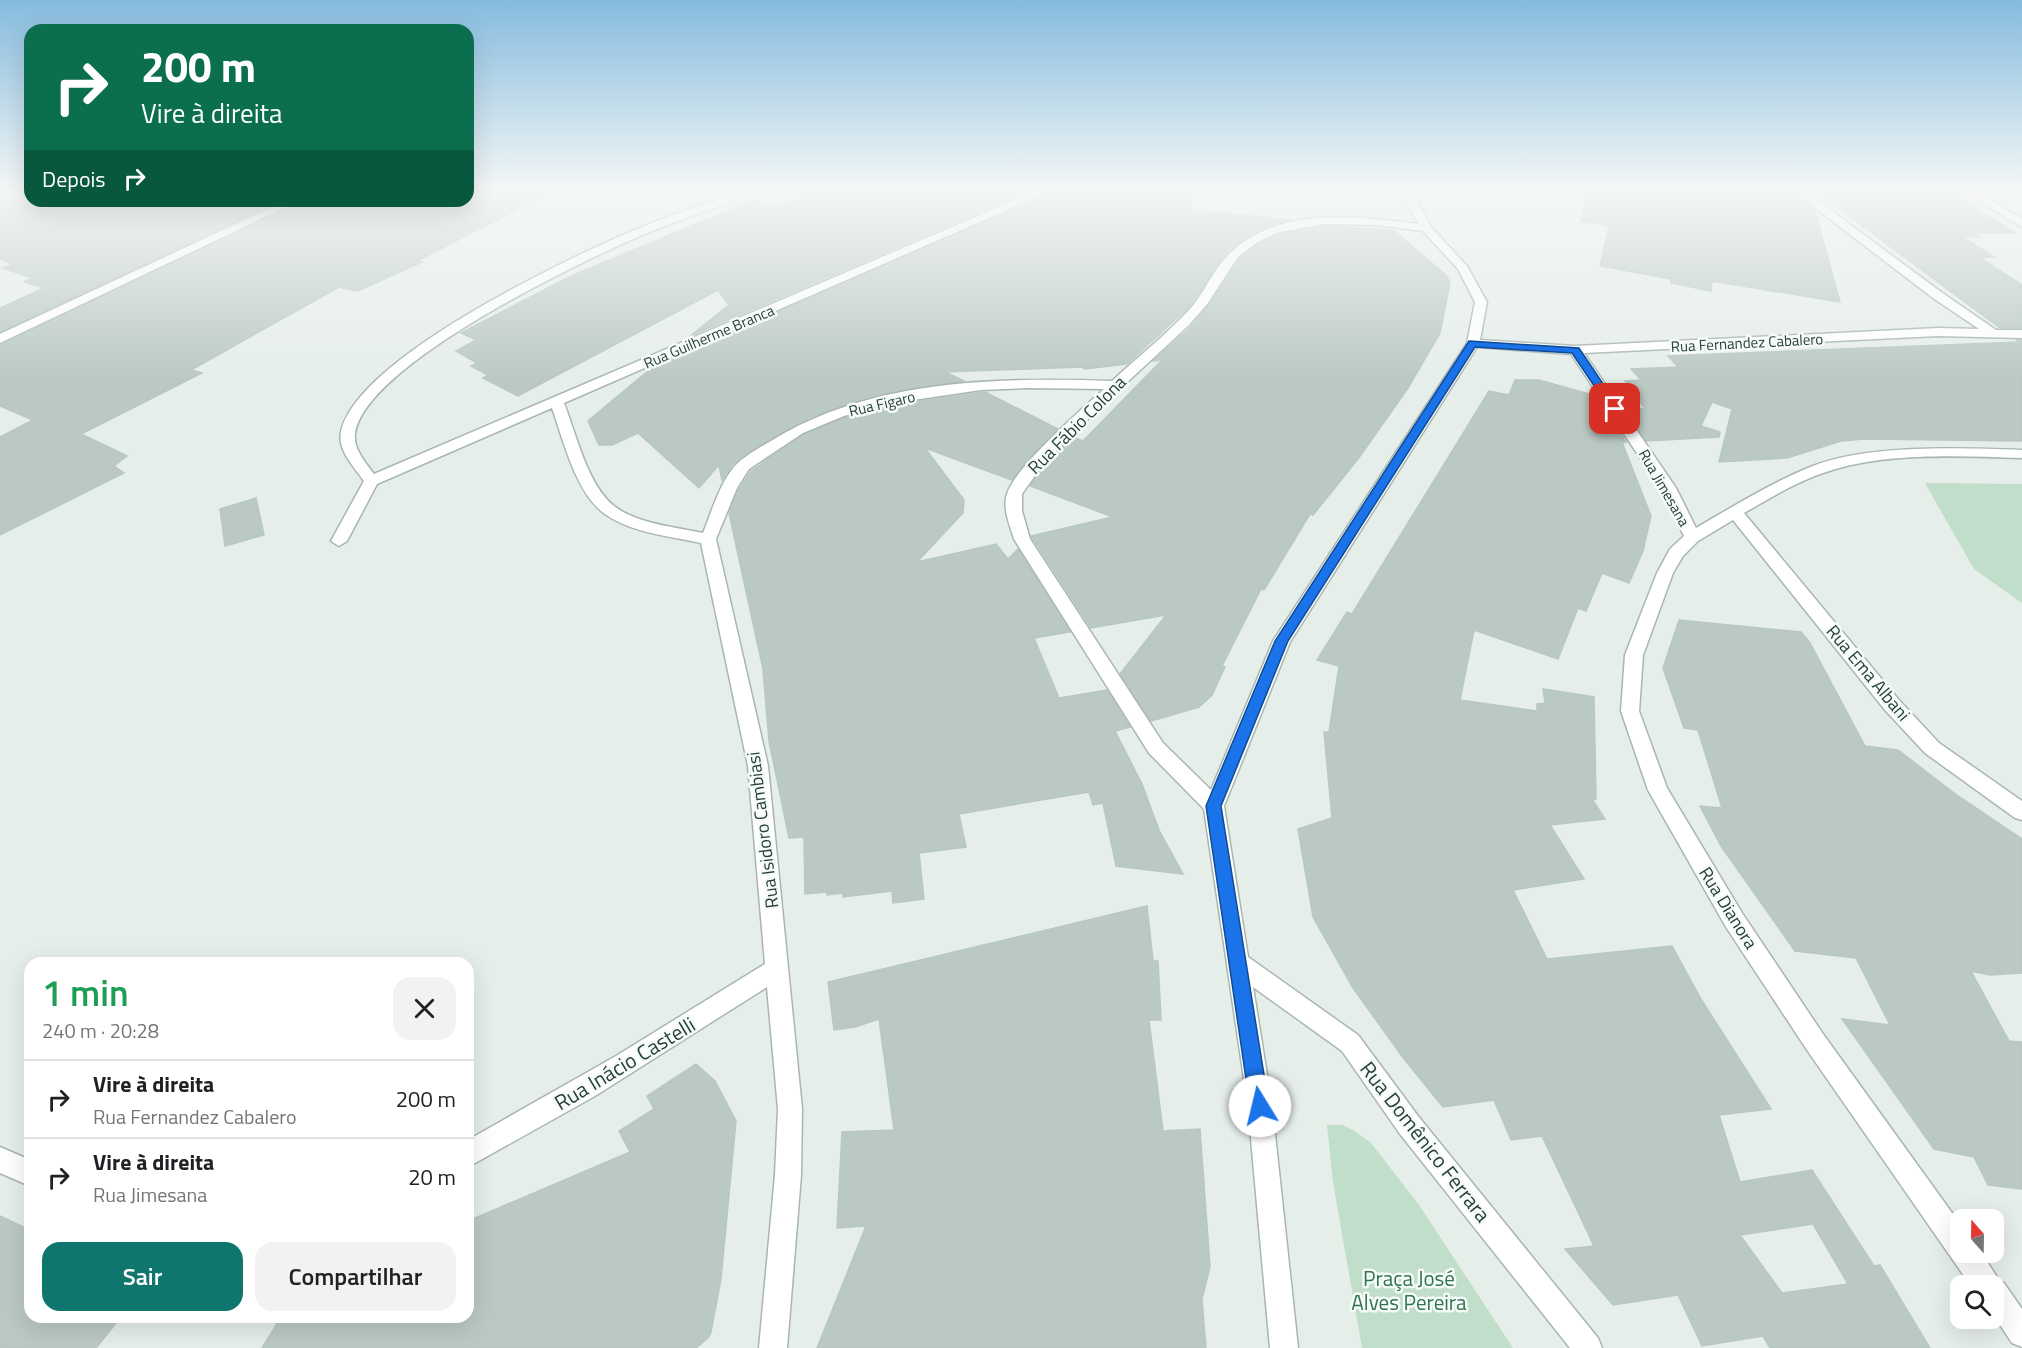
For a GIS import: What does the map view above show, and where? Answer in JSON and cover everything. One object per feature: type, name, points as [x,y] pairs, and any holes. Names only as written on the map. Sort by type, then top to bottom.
[{"type":"street","points":[[0,339],[181,254]]},
{"type":"street","points":[[339,542],[371,481],[350,448],[348,432],[358,408],[374,388],[415,354],[554,272],[593,254]]},
{"type":"street","name":"Rua Guilherme Branca","points":[[371,481],[900,254]]},
{"type":"street","name":"Rua Fábio Colona","points":[[1214,806],[1156,748],[1022,539],[1016,518],[1014,492],[1038,460],[1185,322],[1206,297],[1235,254]]},
{"type":"street","points":[[1284,1348],[1260,1106],[1214,806],[1282,641],[1473,344],[1481,302],[1463,268],[1450,254]]},
{"type":"street","points":[[1882,254],[1993,333]]},
{"type":"street","name":"Rua Fernandez Cabalero","points":[[1473,344],[1575,350],[1938,332],[2022,334]]},
{"type":"street","name":"Rua Jimesana","points":[[1575,350],[1668,488],[1692,537]]},
{"type":"street","name":"Rua Figaro","points":[[708,539],[739,471],[770,447],[808,424],[878,402],[968,387],[1060,382],[1116,386]]},
{"type":"street","points":[[557,402],[586,480],[609,510],[644,526],[708,539]]},
{"type":"street","points":[[1692,537],[1819,469],[1860,458],[1958,453],[2022,454]]},
{"type":"street","name":"Rua Ema Albani","points":[[1735,512],[1900,714],[1932,748],[2022,812]]},
{"type":"street","name":"Rua Dianora","points":[[1692,537],[1676,553],[1665,573],[1634,655],[1630,711],[1658,790],[1734,920],[1815,1042],[1950,1232]]},
{"type":"street","name":"Rua Isidoro Cambiasi","points":[[708,539],[758,766],[790,1108],[788,1175],[772,1348]]},
{"type":"street","name":"Rua Domênico Ferrara","points":[[1238,962],[1350,1043],[1409,1125],[1588,1348]]},
{"type":"street","name":"Rua Inácio Castelli","points":[[474,1151],[538,1117],[638,1058],[778,968]]},
{"type":"street","points":[[0,1160],[24,1170]]},
{"type":"street","points":[[2004,1307],[2022,1333]]},
{"type":"green space","points":[[1925,483],[2022,484],[2022,603],[1974,569]]},
{"type":"green space","name":"Praça José Alves Pereira","points":[[1327,1125],[1342,1125],[1371,1143],[1419,1205],[1513,1348],[1362,1348],[1333,1182]]},
{"type":"building","points":[[0,254],[167,254],[0,332],[0,308],[44,288],[24,282],[32,278],[3,268],[13,264],[0,259]]},
{"type":"building","points":[[190,254],[431,254],[417,261],[422,262],[358,291],[339,287],[191,370],[202,373],[81,434],[127,456],[114,466],[124,473],[0,535],[0,437],[33,420],[0,406],[0,345]]},
{"type":"building","points":[[624,254],[882,254],[690,336],[729,305],[718,290],[518,396],[483,378],[488,375],[471,366],[477,363],[456,351],[476,340],[461,333],[571,276]]},
{"type":"building","points":[[910,254],[1226,254],[1188,308],[1127,364],[1085,369],[1082,367],[945,372],[964,381],[892,392],[850,403],[809,418],[746,454],[732,465],[722,480],[719,465],[699,488],[638,433],[612,445],[599,445],[588,421],[654,366]]},
{"type":"building","points":[[1246,254],[1421,254],[1446,275],[1450,283],[1440,333],[1408,388],[1358,459],[1313,515],[1310,514],[1264,590],[1261,589],[1222,666],[1225,667],[1212,695],[1199,707],[1151,721],[1120,674],[1166,615],[1091,628],[1031,536],[1113,517],[1030,486],[1046,464],[1073,437],[1083,441],[1162,360],[1153,361],[1191,327],[1210,304],[1240,259]]},
{"type":"building","points":[[1603,254],[1827,254],[1840,302],[1712,281],[1711,291],[1671,283],[1671,279],[1600,266]]},
{"type":"building","points":[[1900,254],[1989,254],[1994,257],[1980,258],[2022,285],[2022,328],[2000,328]]},
{"type":"building","points":[[2017,340],[2022,340],[2022,441],[1864,439],[1841,441],[1787,458],[1719,462],[1732,409],[1712,402],[1701,426],[1720,432],[1719,437],[1646,441],[1621,403],[1646,410],[1625,381],[1641,380],[1631,369],[1678,367],[1668,356],[2019,342]]},
{"type":"building","points":[[1515,380],[1539,380],[1596,396],[1626,442],[1622,442],[1651,516],[1643,551],[1629,583],[1602,573],[1586,611],[1578,608],[1558,659],[1474,630],[1460,700],[1537,711],[1537,704],[1545,703],[1543,689],[1594,697],[1596,799],[1592,799],[1605,819],[1550,825],[1584,879],[1513,890],[1547,959],[1672,946],[1701,999],[1771,1109],[1719,1115],[1740,1182],[1812,1170],[1874,1266],[1880,1265],[1930,1348],[1770,1348],[1763,1336],[1702,1346],[1678,1295],[1613,1305],[1565,1249],[1594,1246],[1542,1136],[1511,1140],[1494,1100],[1443,1107],[1404,1059],[1353,988],[1313,917],[1298,829],[1332,818],[1324,732],[1329,732],[1339,666],[1317,660],[1347,612],[1352,614],[1489,391],[1509,395]],"holes":[[[1813,1224],[1848,1284],[1782,1293],[1740,1235]]]},
{"type":"building","points":[[985,392],[1058,429],[1012,480],[925,448],[964,500],[963,513],[917,562],[996,544],[1008,559],[1018,549],[1070,632],[1034,638],[1059,698],[1107,690],[1130,727],[1115,731],[1142,784],[1159,830],[1183,874],[1116,866],[1103,803],[1093,805],[1089,792],[959,814],[966,847],[919,853],[924,899],[893,903],[892,891],[843,897],[843,893],[805,894],[804,837],[789,838],[769,741],[763,669],[729,513],[739,489],[751,471],[804,435],[845,418],[886,406]]},
{"type":"building","points":[[256,498],[264,535],[225,546],[220,509]]},
{"type":"building","points":[[1679,620],[1801,632],[1810,643],[1865,746],[1898,750],[1954,793],[2022,839],[2022,973],[1990,975],[1971,971],[2009,1041],[2022,1042],[2022,1189],[1988,1185],[1974,1157],[1934,1149],[1842,1019],[1890,1025],[1856,958],[1795,951],[1721,846],[1700,806],[1722,808],[1698,730],[1684,728],[1663,668]]},
{"type":"building","points":[[1147,906],[1153,961],[1158,961],[1161,1020],[1149,1020],[1163,1131],[1200,1129],[1210,1267],[1202,1299],[1206,1348],[817,1348],[866,1226],[837,1228],[842,1132],[894,1130],[879,1019],[855,1027],[834,1030],[828,982]]},
{"type":"building","points":[[696,1064],[715,1081],[736,1121],[721,1279],[711,1332],[709,1337],[696,1348],[262,1348],[277,1323],[474,1323],[474,1218],[630,1152],[619,1131],[654,1109],[647,1096]]},
{"type":"building","points":[[0,1216],[24,1227],[24,1323],[116,1323],[96,1348],[0,1348]]},
{"type":"route","points":[[1260,1106],[1214,806],[1282,641],[1473,344],[1575,350],[1615,409]]}]
